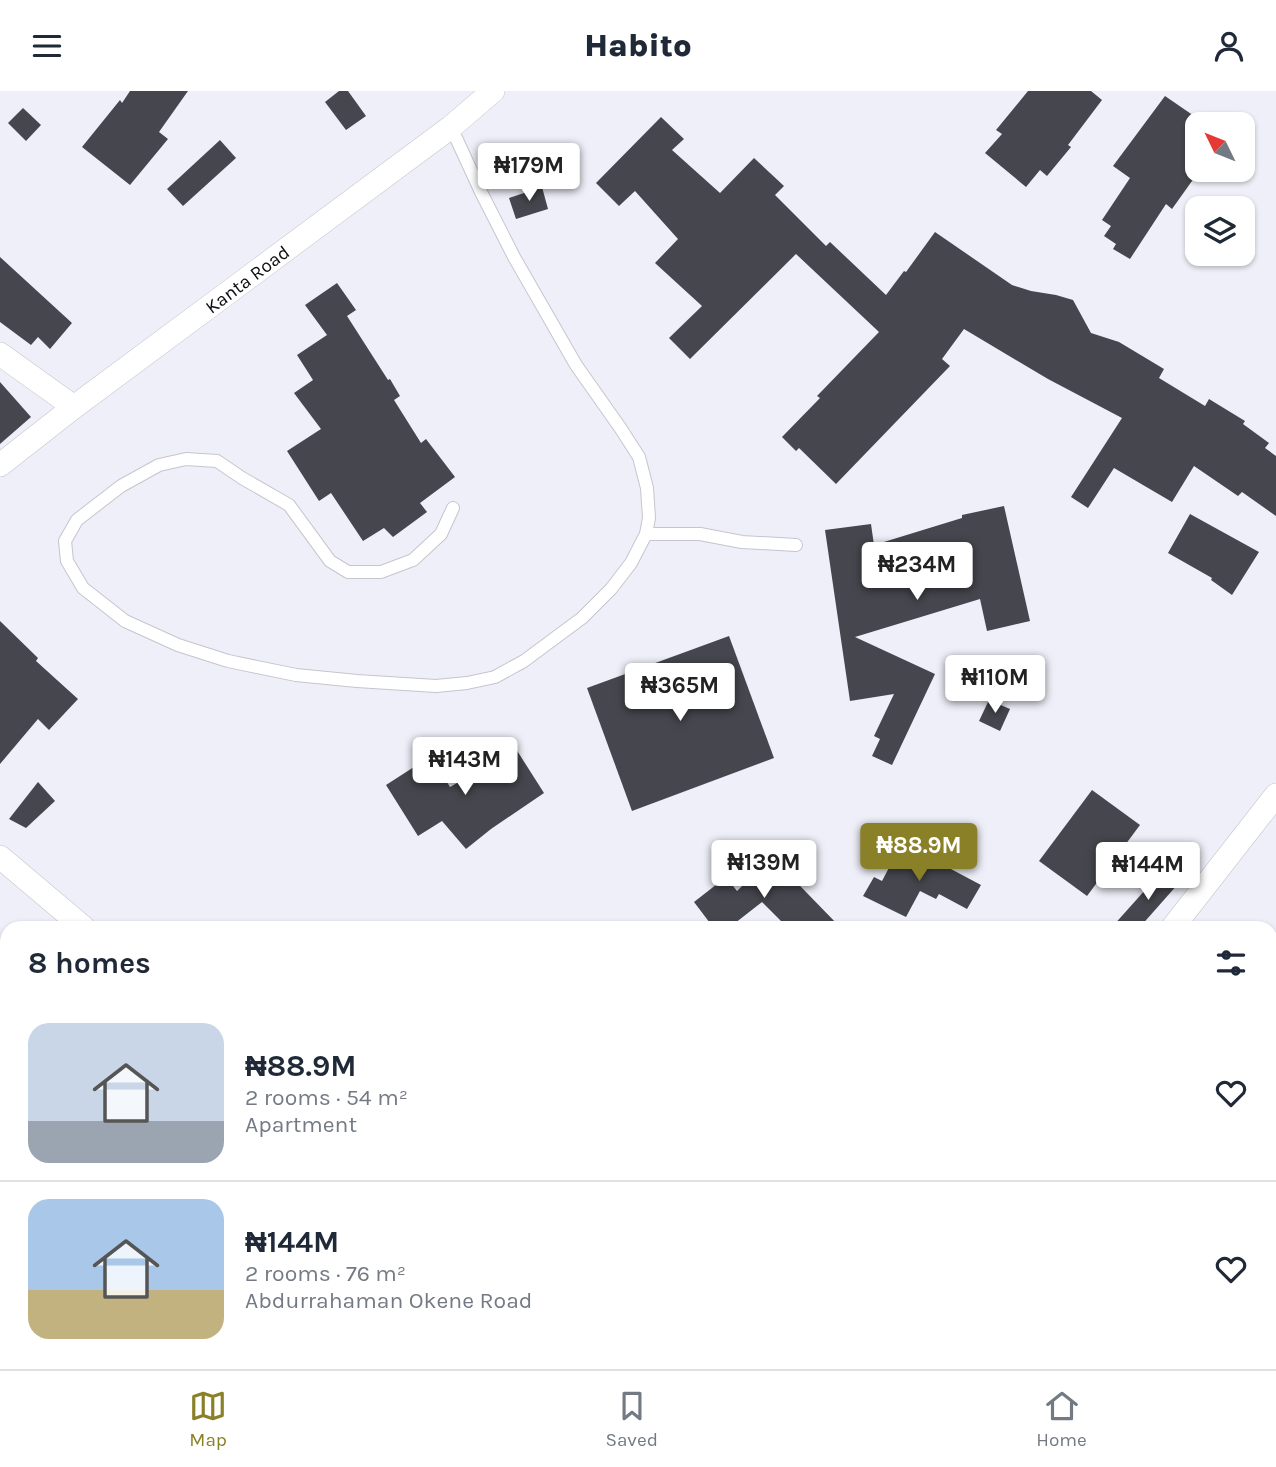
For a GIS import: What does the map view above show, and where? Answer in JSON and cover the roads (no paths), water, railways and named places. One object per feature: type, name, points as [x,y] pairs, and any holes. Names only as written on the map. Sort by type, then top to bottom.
[{"type":"street","name":"Kanta Road","points":[[0,465],[74,407],[452,127],[493,91]]},
{"type":"street","points":[[0,354],[74,407]]},
{"type":"street","points":[[1178,921],[1276,795]]},
{"type":"street","points":[[0,857],[76,921]]},
{"type":"lane","points":[[452,127],[514,257],[576,365],[639,457],[648,488],[649,519],[646,534],[631,563],[611,589],[582,618],[524,661],[495,677],[436,686],[296,675],[228,661],[178,645],[125,621],[83,588],[67,561],[65,541],[78,520],[121,486],[159,465],[186,459],[217,461],[289,505],[330,561],[348,572],[381,572],[413,560],[441,534],[453,508]]},
{"type":"lane","points":[[646,534],[700,534],[742,542],[796,545]]}]
